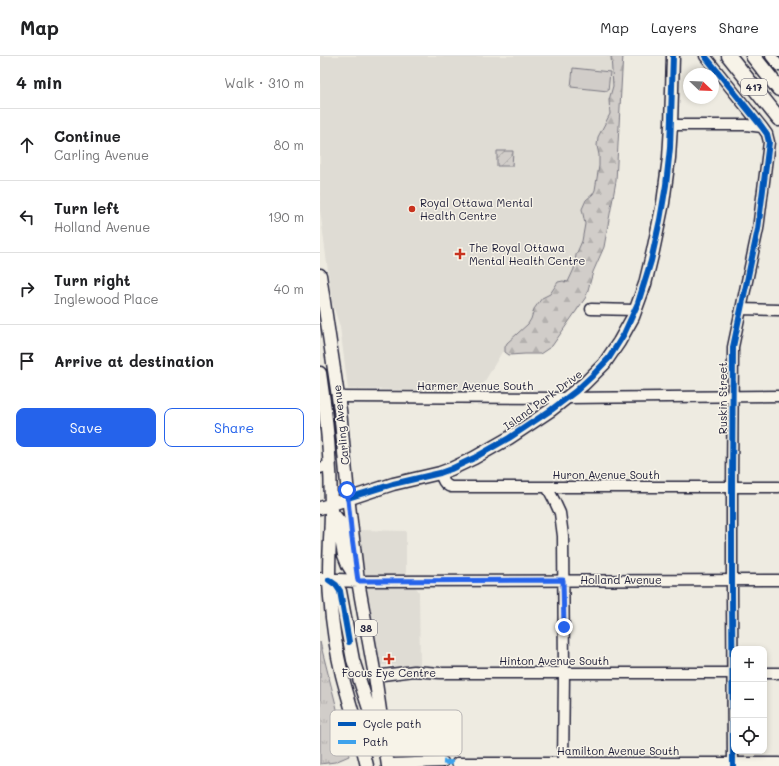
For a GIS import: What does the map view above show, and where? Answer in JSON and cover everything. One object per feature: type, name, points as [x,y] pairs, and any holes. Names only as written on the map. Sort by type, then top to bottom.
[{"type":"highway","name":"417","points":[[729,56],[779,119]]},
{"type":"highway","name":"417","points":[[753,56],[779,90]]},
{"type":"main road","name":"Island Park Drive","points":[[326,504],[378,483],[393,484],[440,473],[484,453],[541,417],[566,398],[604,364],[619,342],[635,310],[648,273],[660,220],[668,171],[673,56]]},
{"type":"main road","name":"Carling Avenue","points":[[320,275],[323,309],[342,423],[358,581],[380,710]]},
{"type":"main road","name":"Carling Avenue","points":[[320,379],[326,417],[325,466],[329,569],[325,580],[342,675],[352,710]]},
{"type":"main road","points":[[326,504],[339,521],[346,561],[358,581]]},
{"type":"main road","points":[[325,580],[336,585],[340,593],[353,660],[370,710]]},
{"type":"main road","name":"Holland Avenue","points":[[325,580],[358,581]]},
{"type":"main road","name":"Carling Avenue","points":[[365,756],[367,766]]},
{"type":"street","name":"Ruskin Street","points":[[705,56],[762,127],[767,134],[769,142],[758,229],[733,347],[733,646]]},
{"type":"street","points":[[771,56],[779,66]]},
{"type":"street","points":[[671,125],[746,125],[762,127]]},
{"type":"street","points":[[591,309],[635,310]]},
{"type":"street","points":[[740,310],[779,310]]},
{"type":"street","name":"Harmer Avenue South","points":[[338,397],[566,398],[779,396]]},
{"type":"street","name":"Huron Avenue South","points":[[440,473],[444,483],[448,486],[779,487]]},
{"type":"street","points":[[547,487],[560,513],[563,536],[563,764]]},
{"type":"street","name":"Holland Avenue","points":[[358,581],[779,580]]},
{"type":"street","name":"Hinton Avenue South","points":[[375,676],[417,671],[440,673],[731,673]]},
{"type":"street","points":[[767,673],[779,673]]},
{"type":"street","name":"Ruskin Street","points":[[733,682],[733,764]]},
{"type":"street","points":[[388,765],[443,762]]},
{"type":"street","name":"Hamilton Avenue South","points":[[457,763],[779,763]]},
{"type":"shaded area","name":"The Royal Ottawa Mental Health Centre","points":[[320,56],[615,56],[608,207],[542,350],[502,352],[479,391],[348,389],[340,327],[332,302],[320,210]]},
{"type":"shaded area","points":[[359,530],[406,531],[406,573],[419,592],[420,666],[380,665],[368,596]]},
{"type":"green space","points":[[611,56],[623,56],[616,181],[604,247],[593,272],[586,297],[552,346],[540,354],[509,355],[505,352],[507,343],[528,324],[534,309],[542,298],[550,294],[558,282],[568,282],[574,269],[576,255],[582,241],[585,224],[582,209],[586,200],[595,190],[599,166],[597,146],[598,137],[610,114],[609,100],[613,86]]},
{"type":"green space","points":[[573,68],[610,72],[608,91],[571,87]]},
{"type":"green space","points":[[497,151],[513,151],[512,166],[497,166]]},
{"type":"green space","points":[[320,642],[337,710],[330,710],[330,756],[349,756],[335,762],[320,764]]},
{"type":"marked path","points":[[443,762],[457,763]]},
{"type":"cycle path","points":[[348,498],[393,484],[440,473],[474,458],[509,438],[551,410],[576,391],[609,358],[624,334],[638,303],[651,261],[660,220],[670,148],[673,56]]},
{"type":"cycle path","points":[[705,56],[762,127],[767,134],[769,142],[758,229],[733,347],[733,766]]},
{"type":"cycle path","points":[[329,580],[336,585],[340,591],[349,642]]},
{"type":"place","name":"Royal Ottawa Mental Health Centre","points":[[412,209]]},
{"type":"place","name":"The Royal Ottawa Mental Health Centre","points":[[460,254]]},
{"type":"place","name":"Focus Eye Centre","points":[[389,659]]},
{"type":"route","points":[[347,490],[358,581],[563,580],[564,627]]}]
